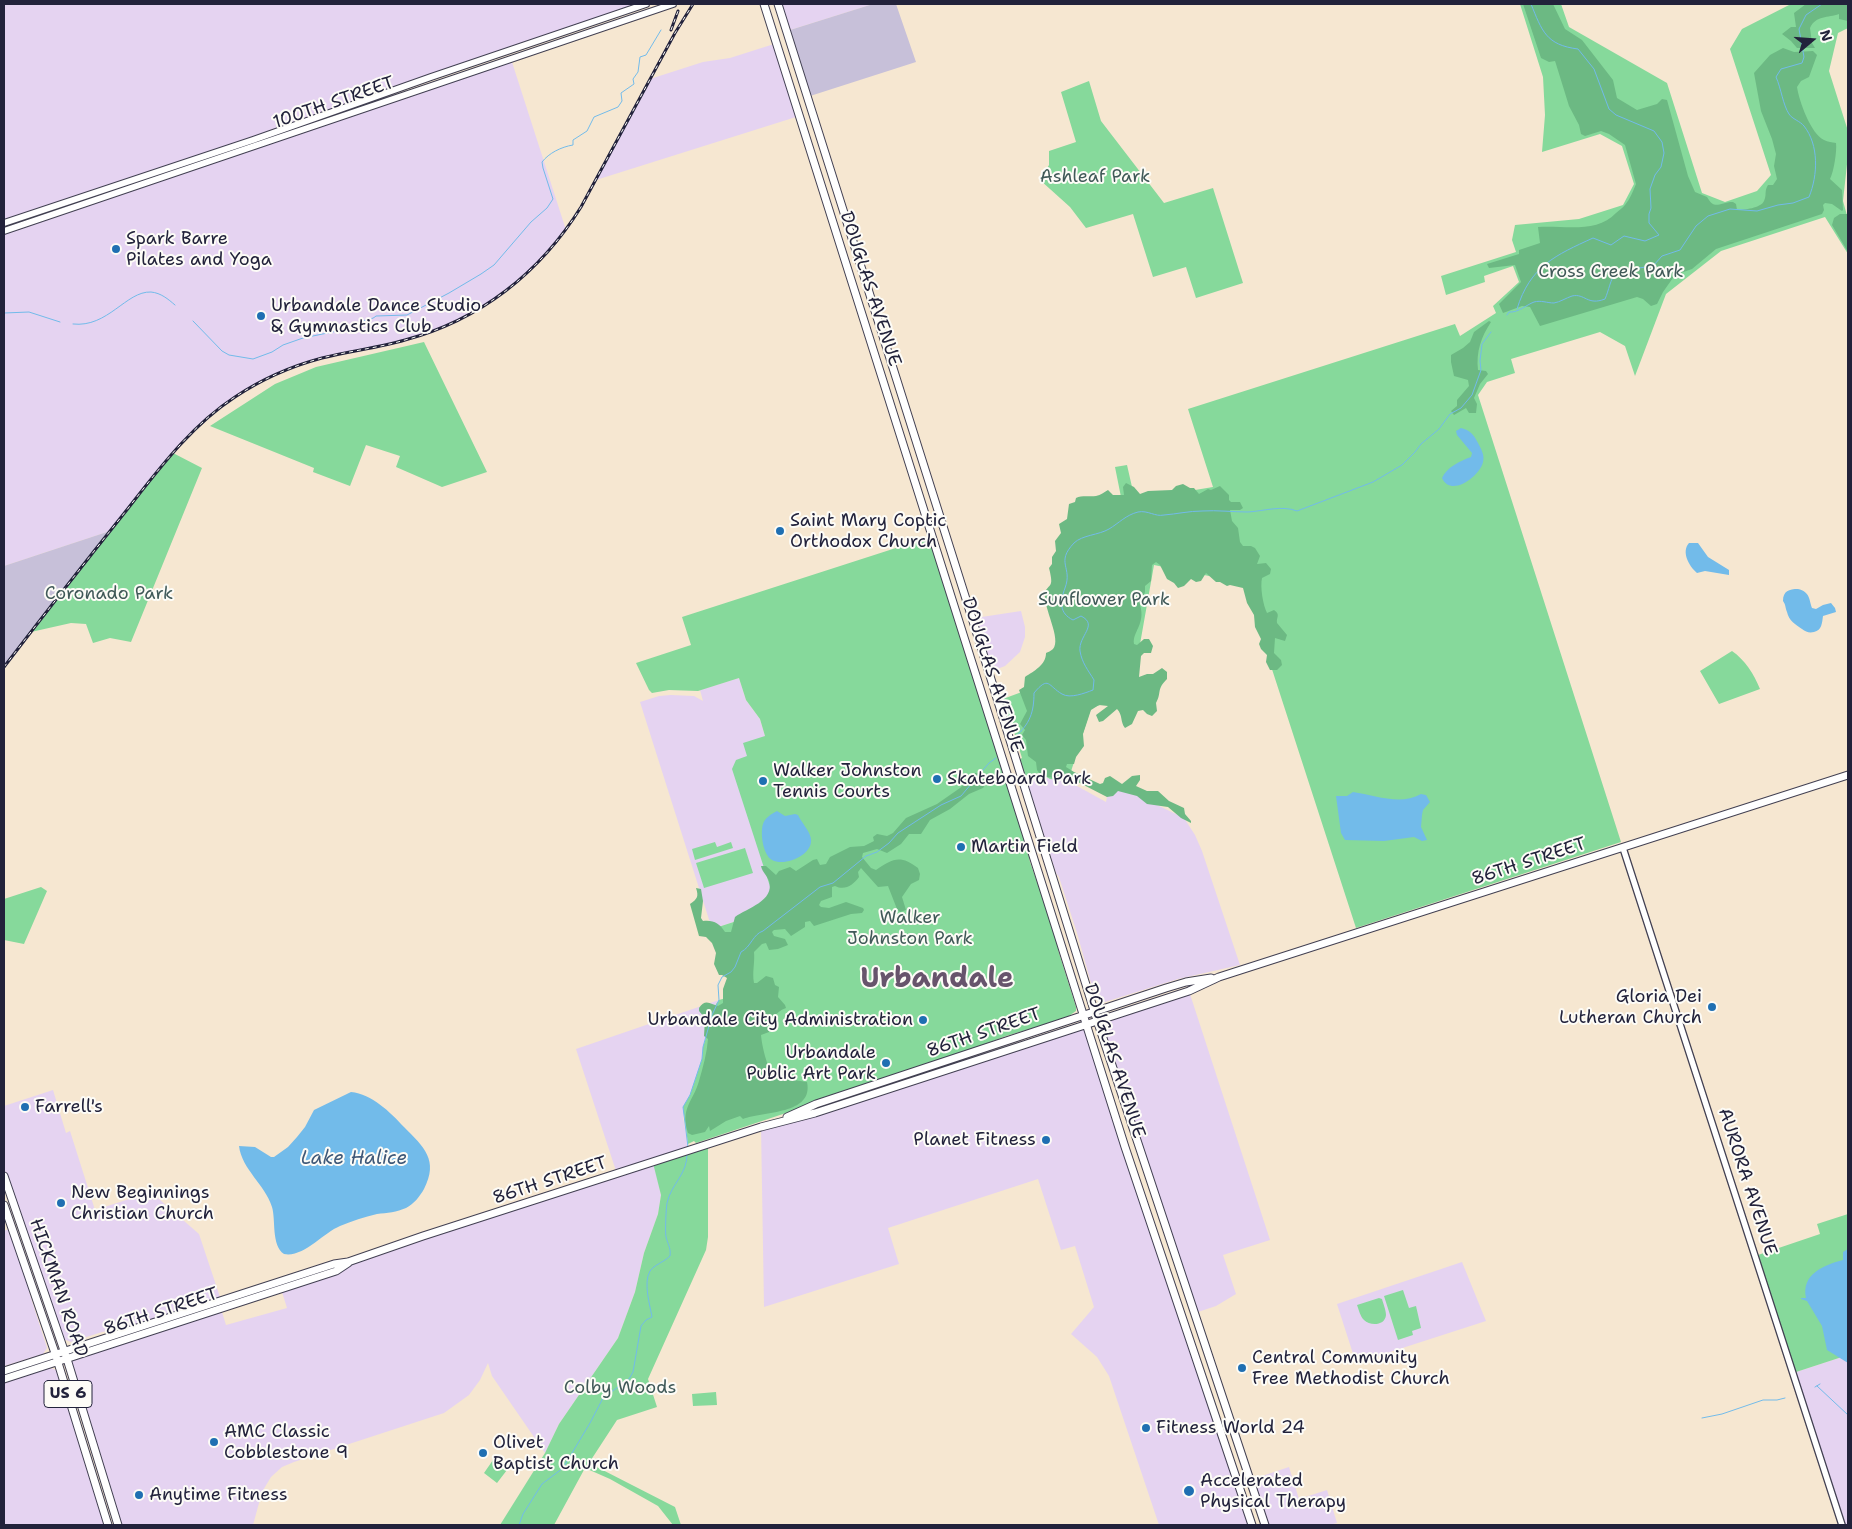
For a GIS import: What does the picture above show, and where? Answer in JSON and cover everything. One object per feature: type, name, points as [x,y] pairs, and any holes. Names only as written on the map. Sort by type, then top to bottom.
[{"type":"main road","name":"100TH STREET","points":[[4,224],[646,4]]},
{"type":"main road","name":"100TH STREET","points":[[4,230],[673,4]]},
{"type":"main road","name":"DOUGLAS AVENUE","points":[[764,4],[1125,1147],[1252,1525]]},
{"type":"main road","name":"DOUGLAS AVENUE","points":[[778,4],[1094,1011],[1265,1525]]},
{"type":"main road","name":"86TH STREET","points":[[4,1371],[334,1264],[348,1262],[762,1127],[824,1110],[1189,991],[1219,977],[1848,776]]},
{"type":"main road","name":"86TH STREET","points":[[762,1127],[816,1104],[1094,1011],[1186,982],[1219,977]]},
{"type":"main road","points":[[1125,1147],[1134,1145],[1147,1173]]},
{"type":"main road","name":"HICKMAN ROAD","points":[[4,1176],[67,1359],[118,1525]]},
{"type":"main road","name":"HICKMAN ROAD","points":[[4,1204],[58,1361],[108,1525]]},
{"type":"main road","name":"86TH STREET","points":[[4,1379],[336,1271],[348,1262]]},
{"type":"street","name":"AURORA AVENUE","points":[[1623,848],[1842,1525]]},
{"type":"shaded area","points":[[4,4],[642,4],[4,223]]},
{"type":"shaded area","points":[[778,4],[873,4],[787,31]]},
{"type":"shaded area","points":[[873,4],[896,4],[916,62],[807,97],[787,31]]},
{"type":"shaded area","points":[[774,44],[796,117],[596,180],[650,79],[703,62],[730,58]]},
{"type":"shaded area","points":[[511,59],[566,230],[536,264],[493,301],[450,324],[405,340],[324,358],[269,377],[222,406],[194,429],[167,459],[110,531],[4,566],[4,231]]},
{"type":"shaded area","points":[[110,531],[57,598],[4,667],[4,566]]},
{"type":"shaded area","points":[[1021,611],[1025,627],[1025,637],[1020,652],[1005,666],[992,671],[975,618]]},
{"type":"shaded area","points":[[739,678],[746,700],[760,719],[765,736],[748,756],[777,908],[712,929],[640,702],[659,696],[671,695],[694,696],[703,701],[700,690]]},
{"type":"shaded area","points":[[1040,773],[1050,779],[1068,781],[1106,802],[1107,797],[1122,788],[1184,818],[1195,835],[1202,851],[1240,965],[1178,979],[1105,1002],[1098,1001],[1025,776]]},
{"type":"shaded area","points":[[1189,991],[1270,1240],[1223,1255],[1236,1294],[1216,1306],[1195,1313],[1097,1020]]},
{"type":"shaded area","points":[[719,1000],[716,1004],[703,1047],[702,1059],[683,1118],[688,1144],[687,1152],[654,1163],[661,1195],[658,1214],[644,1253],[635,1292],[618,1338],[559,1424],[545,1453],[492,1376],[488,1363],[480,1380],[469,1395],[444,1413],[282,1467],[271,1477],[262,1492],[253,1525],[118,1525],[67,1359],[221,1309],[226,1325],[287,1308],[281,1289],[336,1271],[348,1262],[617,1174],[576,1049]]},
{"type":"shaded area","points":[[1086,1024],[1252,1525],[1159,1525],[1109,1376],[1097,1357],[1071,1334],[1094,1307],[1075,1246],[1061,1250],[1038,1179],[888,1228],[899,1264],[764,1307],[761,1127]]},
{"type":"shaded area","points":[[53,1090],[66,1133],[70,1131],[95,1210],[151,1192],[199,1234],[220,1297],[124,1328],[102,1332],[71,1342],[63,1339],[4,1168],[4,1106]]},
{"type":"shaded area","points":[[9,1229],[25,1271],[30,1295],[47,1348],[43,1354],[4,1366],[4,1231]]},
{"type":"shaded area","points":[[1462,1262],[1486,1321],[1356,1363],[1337,1304]]},
{"type":"shaded area","points":[[1848,1355],[1848,1525],[1842,1525],[1793,1373]]},
{"type":"shaded area","points":[[49,1368],[58,1372],[106,1525],[4,1525],[4,1383]]},
{"type":"shaded area","points":[[1289,1467],[1299,1499],[1327,1490],[1337,1523],[1329,1525],[1265,1525],[1250,1480]]},
{"type":"green space","points":[[1520,4],[1561,4],[1569,27],[1667,83],[1702,193],[1725,202],[1757,191],[1771,175],[1730,49],[1742,29],[1791,4],[1848,4],[1848,28],[1838,33],[1829,71],[1848,131],[1848,155],[1843,201],[1848,219],[1848,254],[1825,217],[1721,251],[1666,294],[1635,376],[1625,346],[1600,332],[1511,359],[1515,373],[1487,382],[1478,395],[1621,842],[1356,928],[1244,583],[1154,565],[1131,695],[1091,708],[1068,781],[1050,779],[1040,773],[1025,776],[1020,759],[1022,758],[1011,722],[1008,722],[1000,700],[1030,689],[1056,665],[1122,502],[1115,467],[1127,465],[1135,500],[1213,487],[1188,409],[1455,324],[1460,336],[1496,313],[1493,306],[1519,282],[1513,266],[1484,276],[1485,282],[1446,295],[1441,276],[1516,252],[1512,240],[1515,225],[1579,219],[1623,205],[1634,184],[1622,146],[1600,134],[1542,152],[1545,115],[1543,77]]},
{"type":"green space","name":"Cross Creek Park","points":[[1523,4],[1553,4],[1565,29],[1582,40],[1613,80],[1617,98],[1637,110],[1657,104],[1662,99],[1667,100],[1688,176],[1695,192],[1707,197],[1715,205],[1733,202],[1736,204],[1737,210],[1760,205],[1765,199],[1768,185],[1773,185],[1777,179],[1774,166],[1776,154],[1761,111],[1754,73],[1770,55],[1783,48],[1794,52],[1813,51],[1817,55],[1809,77],[1801,81],[1797,87],[1810,124],[1819,137],[1828,142],[1836,143],[1835,161],[1830,179],[1842,190],[1843,210],[1832,204],[1825,203],[1822,214],[1716,249],[1692,269],[1675,275],[1657,304],[1651,306],[1643,299],[1637,297],[1540,326],[1530,307],[1522,306],[1503,313],[1499,304],[1521,282],[1515,265],[1489,268],[1487,264],[1519,254],[1519,250],[1540,243],[1538,227],[1590,226],[1608,220],[1624,206],[1636,184],[1625,145],[1601,131],[1585,136],[1581,134],[1579,125],[1569,106],[1555,61],[1549,62],[1541,58]]},
{"type":"green space","points":[[1806,4],[1848,4],[1848,21],[1839,19],[1839,14],[1819,19],[1810,28],[1812,43],[1815,48],[1797,48],[1782,34],[1791,27],[1796,27],[1794,13]]},
{"type":"green space","name":"Ashleaf Park","points":[[1089,81],[1101,121],[1164,203],[1213,188],[1243,283],[1196,298],[1186,267],[1153,277],[1133,214],[1086,228],[1070,207],[1040,180],[1049,165],[1049,151],[1076,142],[1061,92]]},
{"type":"green space","points":[[1840,214],[1847,214],[1848,216],[1848,252],[1832,225],[1834,218]]},
{"type":"green space","points":[[1489,321],[1491,322],[1484,333],[1478,357],[1478,370],[1486,371],[1488,374],[1480,384],[1474,398],[1477,404],[1476,413],[1469,413],[1466,408],[1454,415],[1451,411],[1457,406],[1457,400],[1469,386],[1468,380],[1454,376],[1451,355],[1470,342],[1474,332]]},
{"type":"green space","points":[[424,342],[487,472],[442,487],[396,467],[400,456],[366,445],[350,486],[313,472],[314,468],[210,426],[275,384],[316,367]]},
{"type":"green space","name":"Coronado Park","points":[[173,453],[202,468],[131,642],[110,638],[93,643],[86,624],[71,623],[31,632]]},
{"type":"green space","name":"Sunflower Park","points":[[1126,483],[1134,487],[1140,494],[1148,491],[1172,490],[1176,486],[1183,484],[1194,488],[1199,494],[1220,486],[1229,495],[1231,502],[1240,502],[1243,508],[1240,510],[1230,510],[1232,521],[1238,528],[1240,542],[1243,546],[1255,548],[1260,556],[1257,564],[1266,563],[1271,569],[1270,574],[1262,578],[1261,582],[1264,605],[1267,613],[1274,610],[1276,612],[1278,615],[1277,623],[1287,635],[1285,641],[1275,638],[1274,653],[1281,660],[1282,665],[1277,670],[1270,670],[1266,662],[1267,655],[1259,644],[1261,639],[1255,627],[1254,615],[1247,603],[1243,588],[1227,586],[1216,582],[1206,573],[1201,581],[1196,582],[1191,579],[1184,586],[1178,588],[1167,579],[1160,565],[1156,562],[1152,565],[1151,581],[1145,586],[1145,592],[1140,605],[1141,617],[1134,644],[1137,645],[1144,639],[1149,639],[1153,646],[1151,653],[1144,653],[1141,656],[1139,677],[1153,674],[1162,668],[1167,672],[1167,679],[1161,686],[1156,703],[1157,711],[1152,716],[1143,710],[1138,711],[1132,724],[1125,728],[1117,709],[1103,721],[1099,722],[1096,715],[1108,706],[1099,705],[1091,710],[1083,734],[1084,746],[1076,757],[1074,764],[1067,764],[1066,767],[1100,784],[1103,783],[1105,778],[1110,776],[1122,784],[1132,776],[1140,775],[1140,780],[1136,786],[1147,791],[1158,791],[1169,801],[1184,808],[1185,814],[1191,823],[1181,818],[1168,807],[1147,804],[1137,796],[1118,791],[1113,796],[1107,797],[1074,780],[1047,777],[1040,774],[1037,770],[1036,762],[1028,756],[1026,740],[1022,735],[1025,730],[1020,724],[1027,711],[1019,690],[1024,687],[1025,677],[1042,664],[1046,653],[1053,649],[1055,644],[1054,631],[1045,593],[1051,583],[1049,568],[1056,551],[1055,541],[1061,533],[1059,524],[1067,519],[1069,504],[1075,502],[1076,498],[1096,496],[1108,490],[1113,495],[1124,495],[1123,487]]},
{"type":"green space","name":"Walker Johnston Park","points":[[930,537],[1025,837],[1030,862],[1054,930],[1076,1011],[1066,1018],[1006,1036],[933,1064],[696,1143],[694,1141],[688,1144],[683,1107],[690,1095],[702,1059],[703,1047],[716,1004],[719,1000],[733,996],[712,929],[777,908],[732,769],[736,760],[747,756],[743,743],[765,736],[760,719],[746,700],[739,678],[698,691],[669,690],[652,693],[636,663],[691,645],[682,617]]},
{"type":"green space","points":[[1732,651],[1749,668],[1760,689],[1719,704],[1700,671]]},
{"type":"green space","points":[[975,773],[984,774],[987,782],[983,788],[969,794],[950,809],[930,820],[921,834],[909,834],[901,844],[887,853],[877,849],[863,853],[862,857],[871,868],[876,870],[896,860],[906,861],[918,868],[919,880],[911,884],[902,897],[906,910],[900,912],[888,886],[878,887],[861,868],[858,872],[859,877],[854,882],[842,888],[832,887],[832,897],[821,901],[819,905],[829,908],[846,902],[863,908],[862,913],[851,914],[814,926],[810,921],[805,922],[805,927],[791,936],[785,929],[774,930],[772,932],[774,936],[785,939],[788,945],[769,950],[766,943],[762,944],[754,952],[754,983],[757,983],[766,976],[773,978],[775,985],[779,987],[778,997],[786,1008],[776,1014],[769,1032],[761,1035],[767,1062],[774,1076],[787,1073],[794,1080],[807,1082],[807,1093],[803,1101],[785,1110],[743,1119],[740,1116],[726,1121],[710,1131],[709,1126],[705,1132],[692,1135],[688,1133],[686,1111],[699,1081],[708,1039],[704,1036],[705,1018],[699,1011],[699,1008],[706,1002],[718,1006],[723,1003],[723,989],[727,978],[719,975],[714,964],[716,953],[712,943],[706,937],[699,936],[690,904],[697,898],[696,888],[701,889],[703,901],[701,918],[703,921],[713,922],[721,926],[725,932],[731,932],[735,917],[759,903],[768,894],[770,888],[769,881],[761,866],[766,866],[776,875],[779,871],[790,867],[796,871],[817,859],[820,865],[826,864],[830,857],[850,847],[864,846],[874,841],[873,837],[877,834],[887,836],[893,833],[906,818],[937,804],[960,788]]},
{"type":"green space","points":[[715,842],[717,847],[731,842],[733,848],[695,860],[692,849]]},
{"type":"green space","points":[[745,848],[753,873],[704,888],[696,863]]},
{"type":"green space","points":[[41,887],[47,891],[24,944],[4,940],[4,899]]},
{"type":"green space","name":"Colby Woods","points":[[708,1145],[708,1237],[706,1250],[648,1379],[657,1407],[617,1420],[589,1463],[675,1507],[681,1525],[673,1525],[658,1506],[610,1479],[585,1468],[554,1525],[500,1525],[545,1453],[559,1424],[618,1338],[635,1292],[644,1253],[658,1214],[661,1195],[653,1163]]},
{"type":"green space","points":[[1848,1214],[1848,1355],[1793,1373],[1755,1256],[1820,1234],[1817,1224]]},
{"type":"green space","points":[[1403,1290],[1409,1308],[1416,1306],[1421,1328],[1412,1331],[1413,1335],[1398,1340],[1384,1296]]},
{"type":"green space","points":[[1379,1298],[1382,1299],[1386,1315],[1385,1319],[1377,1324],[1367,1322],[1362,1317],[1357,1305]]},
{"type":"green space","points":[[716,1392],[717,1405],[693,1406],[692,1394]]},
{"type":"green space","points":[[493,1460],[507,1470],[497,1483],[484,1473]]},
{"type":"water","points":[[1461,428],[1475,438],[1482,452],[1483,459],[1481,468],[1477,473],[1465,483],[1452,486],[1446,484],[1442,478],[1444,474],[1454,465],[1471,457],[1472,453],[1457,435],[1456,431]]},
{"type":"water","points":[[1689,543],[1698,543],[1708,557],[1729,570],[1729,575],[1705,571],[1697,573],[1687,559],[1686,550]]},
{"type":"water","points":[[1798,589],[1807,594],[1812,608],[1816,609],[1831,603],[1835,608],[1836,612],[1823,616],[1821,626],[1817,631],[1805,631],[1789,618],[1783,601],[1784,595],[1789,590]]},
{"type":"water","points":[[1353,792],[1387,799],[1405,799],[1421,794],[1426,795],[1430,802],[1423,810],[1421,827],[1427,840],[1422,841],[1414,837],[1384,841],[1345,840],[1341,833],[1336,796],[1347,796]]},
{"type":"water","points":[[777,811],[785,816],[798,815],[811,839],[808,850],[791,861],[777,862],[772,860],[764,849],[762,838],[763,824],[769,816]]},
{"type":"water","name":"Lake Halice","points":[[351,1092],[366,1096],[380,1105],[393,1115],[418,1141],[430,1162],[428,1179],[424,1189],[419,1197],[406,1208],[349,1222],[333,1229],[306,1249],[291,1254],[284,1254],[277,1245],[273,1212],[269,1199],[244,1162],[239,1146],[255,1147],[274,1157],[288,1147],[297,1137],[314,1110]]},
{"type":"water","points":[[1848,1249],[1848,1363],[1827,1350],[1822,1326],[1807,1301],[1801,1298],[1806,1298],[1805,1290],[1810,1277],[1822,1268],[1843,1260],[1843,1252]]},
{"type":"waterway","points":[[1517,309],[1522,294],[1537,272],[1567,250],[1593,238],[1611,245],[1624,236],[1645,241],[1659,235],[1649,223],[1651,208],[1650,189],[1655,175],[1661,167],[1664,153],[1662,142],[1654,131],[1616,115],[1609,109],[1594,69],[1578,49],[1559,44],[1547,35],[1538,22],[1531,4]]},
{"type":"waterway","points":[[1507,315],[1509,312],[1516,311],[1537,301],[1554,303],[1572,296],[1580,296],[1594,301],[1605,299],[1616,272],[1629,277],[1639,268],[1653,266],[1662,256],[1680,250],[1696,226],[1708,216],[1730,209],[1757,211],[1793,203],[1809,197],[1814,179],[1815,151],[1804,126],[1789,114],[1776,77],[1781,69],[1802,63],[1804,57],[1799,29],[1806,15],[1822,4]]},
{"type":"waterway","points":[[193,321],[222,351],[229,355],[253,359],[303,338],[357,327],[357,323],[376,316],[407,315],[481,274],[494,265],[531,222],[547,208],[553,199],[542,162],[556,151],[573,145],[573,140],[587,131],[594,117],[618,107],[622,101],[621,93],[634,84],[633,79],[638,72],[640,57],[646,55],[661,30]]},
{"type":"waterway","points":[[73,324],[85,324],[96,321],[142,293],[151,292],[158,294],[175,305]]},
{"type":"waterway","points":[[4,313],[29,312],[60,322]]},
{"type":"waterway","points":[[1015,737],[1028,722],[1032,712],[1034,693],[1043,684],[1046,683],[1062,694],[1069,696],[1093,690],[1094,680],[1084,663],[1080,651],[1088,623],[1081,616],[1073,620],[1068,617],[1062,607],[1062,598],[1067,581],[1065,560],[1068,550],[1077,540],[1105,531],[1126,517],[1138,512],[1161,515],[1197,511],[1248,512],[1279,508],[1297,511],[1373,482],[1402,465],[1421,444],[1439,429],[1450,414],[1461,408],[1472,395],[1481,370],[1482,344],[1491,332]]},
{"type":"waterway","points":[[688,1147],[683,1107],[690,1095],[702,1059],[703,1047],[712,1015],[719,1000],[718,985],[722,977],[731,972],[735,967],[741,952],[757,935],[820,887],[833,883],[866,856],[877,852],[889,843],[898,833],[941,805],[961,796],[989,763],[996,758]]},
{"type":"waterway","points":[[519,1525],[523,1514],[542,1484],[563,1468],[603,1398],[629,1379],[633,1372],[641,1326],[652,1317],[648,1294],[648,1276],[652,1269],[670,1256],[666,1237],[667,1203],[685,1167],[687,1153]]},
{"type":"waterway","points":[[1815,1387],[1820,1384]]},
{"type":"waterway","points":[[1817,1386],[1848,1415]]},
{"type":"waterway","points":[[1702,1418],[1722,1414],[1763,1400],[1785,1398]]},
{"type":"railway","points":[[4,667],[161,467],[188,436],[218,409],[256,384],[300,365],[322,358],[405,340],[458,320],[483,307],[527,273],[547,253],[581,207],[675,33],[693,4]]},
{"type":"railway","points":[[671,30],[678,11]]},
{"type":"place","name":"Spark Barre Pilates and Yoga","points":[[116,249]]},
{"type":"place","name":"Urbandale Dance Studio & Gymnastics Club","points":[[261,316]]},
{"type":"place","name":"Saint Mary Coptic Orthodox Church","points":[[780,531]]},
{"type":"place","name":"Skateboard Park","points":[[937,779]]},
{"type":"place","name":"Walker Johnston Tennis Courts","points":[[763,781]]},
{"type":"place","name":"Martin Field","points":[[961,847]]},
{"type":"place","name":"Gloria Dei Lutheran Church","points":[[1712,1007]]},
{"type":"place","name":"Urbandale City Administration","points":[[923,1020]]},
{"type":"place","name":"Urbandale Public Art Park","points":[[886,1063]]},
{"type":"place","name":"Farrell's","points":[[25,1107]]},
{"type":"place","name":"Planet Fitness","points":[[1046,1140]]},
{"type":"place","name":"New Beginnings Christian Church","points":[[61,1203]]},
{"type":"place","name":"Central Community Free Methodist Church","points":[[1242,1368]]},
{"type":"place","name":"Fitness World 24","points":[[1146,1428]]},
{"type":"place","name":"AMC Classic Cobblestone 9","points":[[214,1442]]},
{"type":"place","name":"Olivet Baptist Church","points":[[483,1453]]},
{"type":"place","name":"Accelerated Physical Therapy","points":[[1189,1491]]},
{"type":"place","name":"Anytime Fitness","points":[[139,1495]]},
{"type":"district","name":"Urbandale","points":[[937,980]]}]
